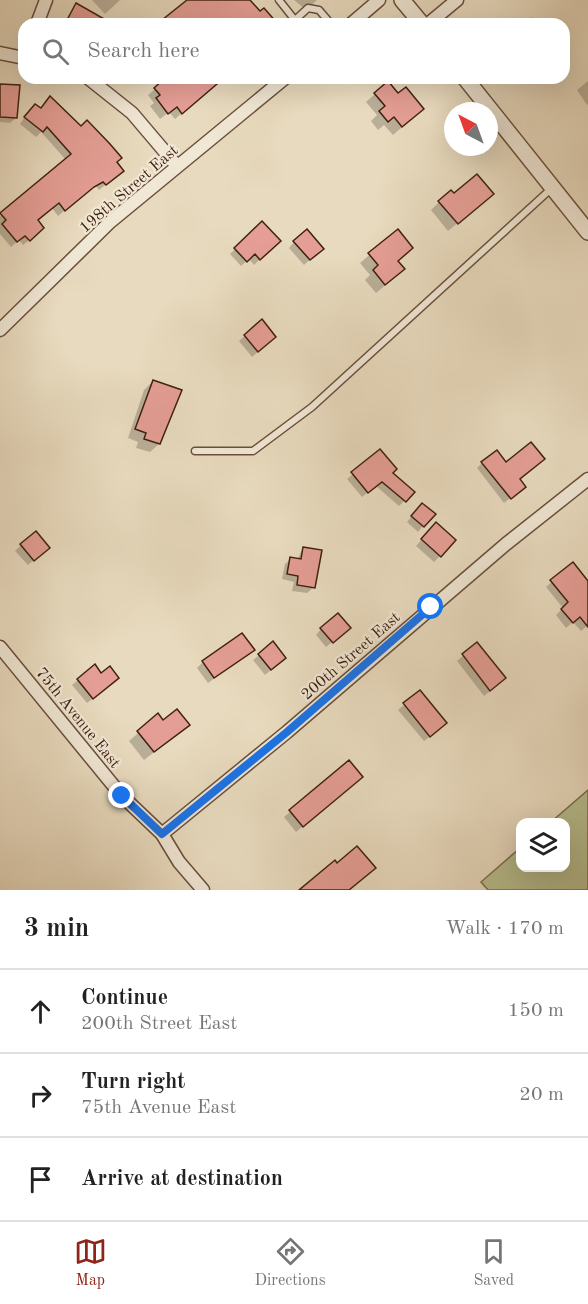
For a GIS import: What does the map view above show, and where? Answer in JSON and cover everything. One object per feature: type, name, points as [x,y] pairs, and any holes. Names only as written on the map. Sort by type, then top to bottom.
[{"type":"street","points":[[39,18],[46,0]]},
{"type":"street","points":[[358,18],[379,0]]},
{"type":"street","points":[[402,0],[417,18]]},
{"type":"street","points":[[435,18],[457,0]]},
{"type":"street","points":[[0,53],[18,57]]},
{"type":"street","points":[[96,84],[132,113],[177,166]]},
{"type":"street","name":"198th Street East","points":[[0,330],[110,222],[278,84]]},
{"type":"street","points":[[470,84],[588,232]]},
{"type":"street","name":"200th Street East","points":[[162,834],[296,724],[506,544],[588,479]]},
{"type":"street","name":"75th Avenue East","points":[[0,647],[122,796],[162,834],[178,862],[202,890]]},
{"type":"lane","points":[[279,0],[293,18]]},
{"type":"lane","points":[[299,18],[308,8],[319,10],[326,18]]},
{"type":"lane","points":[[195,451],[253,451],[276,435],[312,407],[552,188]]},
{"type":"green space","points":[[588,790],[588,890],[488,890],[481,882],[516,851],[516,872],[570,872],[570,818],[556,818]]},
{"type":"building","points":[[187,0],[250,0],[260,11],[264,8],[273,18],[164,18]]},
{"type":"building","points":[[76,3],[102,18],[68,18]]},
{"type":"building","points":[[0,84],[20,85],[17,118],[0,117]]},
{"type":"building","points":[[158,84],[217,84],[182,114],[177,107],[168,114],[156,98],[160,95],[154,88]]},
{"type":"building","points":[[384,84],[390,84],[398,93],[406,87],[424,109],[402,127],[394,117],[388,122],[379,111],[385,106],[374,93]]},
{"type":"building","points":[[50,96],[81,126],[87,120],[122,158],[117,162],[124,171],[106,185],[103,182],[94,187],[65,211],[59,203],[38,220],[44,228],[30,241],[25,236],[17,242],[2,224],[6,220],[0,213],[71,154],[47,127],[43,132],[24,117],[35,104],[41,108]]},
{"type":"building","points":[[477,174],[494,194],[458,224],[438,201],[451,190],[454,193]]},
{"type":"building","points":[[262,221],[281,241],[260,260],[255,254],[247,262],[234,248]]},
{"type":"building","points":[[307,229],[324,249],[310,260],[293,241]]},
{"type":"building","points":[[398,229],[413,248],[398,261],[405,269],[385,285],[373,270],[378,265],[368,253]]},
{"type":"building","points":[[262,319],[276,337],[258,352],[244,335]]},
{"type":"building","points":[[153,380],[182,390],[160,444],[144,439],[146,433],[135,429]]},
{"type":"building","points":[[531,442],[545,459],[520,479],[526,487],[511,499],[481,462],[497,450],[506,462]]},
{"type":"building","points":[[380,449],[397,469],[393,473],[415,492],[406,502],[382,482],[368,493],[351,472]]},
{"type":"building","points":[[422,503],[436,514],[424,527],[411,516]]},
{"type":"building","points":[[436,522],[456,540],[441,557],[421,539]]},
{"type":"building","points":[[36,531],[50,548],[34,561],[20,544]]},
{"type":"building","points":[[303,547],[322,550],[315,588],[297,585],[298,576],[287,574],[290,557],[301,559]]},
{"type":"building","points":[[573,562],[588,581],[588,627],[580,617],[573,623],[561,609],[568,602],[550,580]]},
{"type":"building","points":[[338,613],[351,628],[333,643],[320,628]]},
{"type":"building","points":[[242,633],[255,650],[214,678],[202,661]]},
{"type":"building","points":[[273,641],[286,658],[271,670],[258,654]]},
{"type":"building","points":[[477,642],[506,678],[490,691],[462,654]]},
{"type":"building","points":[[95,664],[101,673],[110,666],[119,678],[93,699],[77,679]]},
{"type":"building","points":[[420,690],[447,723],[430,737],[403,703]]},
{"type":"building","points":[[177,709],[190,725],[154,752],[137,731],[158,713],[163,720]]},
{"type":"building","points":[[349,760],[363,777],[303,827],[289,810]]},
{"type":"building","points":[[357,846],[376,868],[349,890],[299,890],[335,860],[337,863]]},
{"type":"route","points":[[122,796],[162,834],[287,732],[431,607]]}]
